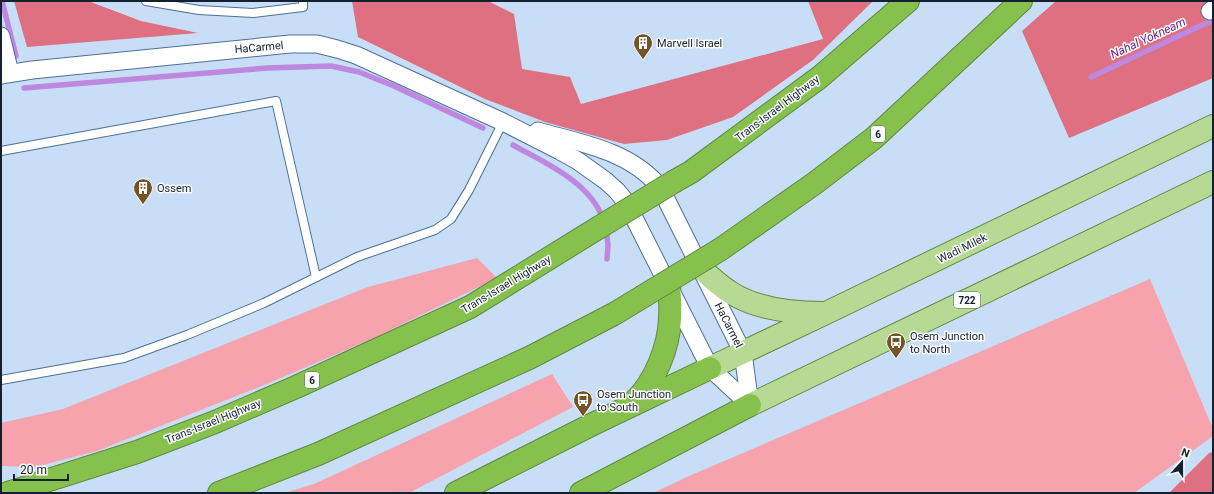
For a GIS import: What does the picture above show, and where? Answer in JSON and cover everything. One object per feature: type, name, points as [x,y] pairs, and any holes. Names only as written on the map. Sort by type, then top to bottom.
[{"type":"highway","name":"Trans-Israel Highway","points":[[8,493],[137,452],[215,422],[296,387],[470,307],[691,172],[820,77],[908,1]]},
{"type":"highway","name":"6","points":[[219,493],[318,454],[530,358],[614,314],[721,249],[815,183],[874,138],[1022,1]]},
{"type":"highway","points":[[629,406],[642,394],[658,367],[664,349],[670,320],[669,287]]},
{"type":"highway","points":[[456,493],[629,406],[710,368]]},
{"type":"highway","points":[[581,493],[750,405]]},
{"type":"main road","name":"Wadi Milek","points":[[710,368],[1213,126]]},
{"type":"main road","name":"722","points":[[750,405],[1213,182]]},
{"type":"main road","points":[[700,267],[733,294],[755,304],[778,310],[826,313]]},
{"type":"street","points":[[1,36],[6,74]]},
{"type":"street","name":"HaCarmel","points":[[6,74],[32,70],[290,44],[317,44],[356,55],[503,122],[578,161],[606,181],[626,202],[630,209],[710,368],[750,405]]},
{"type":"street","name":"HaCarmel","points":[[503,122],[609,152],[627,160],[644,172],[658,185],[743,353],[750,405]]},
{"type":"lane","points":[[146,1],[199,10],[253,13],[303,7],[303,1]]},
{"type":"lane","points":[[1,151],[276,101],[316,277]]},
{"type":"lane","points":[[1,380],[124,358],[187,335],[257,306],[357,257],[435,230],[451,219],[469,190],[503,122]]},
{"type":"shaded area","points":[[14,1],[88,1],[141,21],[198,33],[27,47]]},
{"type":"shaded area","points":[[352,1],[488,1],[514,14],[522,69],[570,77],[581,104],[823,39],[808,1],[873,1],[813,60],[733,117],[667,140],[624,144],[545,122],[485,99],[358,37]]},
{"type":"shaded area","points":[[1056,1],[1213,1],[1213,78],[1069,138],[1022,31]]},
{"type":"shaded area","points":[[477,258],[497,278],[372,339],[262,386],[97,451],[35,467],[1,466],[1,423],[63,409],[368,287]]},
{"type":"shaded area","points":[[1150,279],[1213,429],[1213,436],[1134,493],[653,493],[689,476]]},
{"type":"shaded area","points":[[552,374],[573,407],[409,493],[284,493],[314,484]]},
{"type":"shaded area","points":[[1213,452],[1213,493],[1170,493],[1209,453]]},
{"type":"waterway","points":[[2,1],[16,56]]},
{"type":"waterway","name":"Nahal Yokneam","points":[[1091,77],[1213,20]]},
{"type":"waterway","points":[[24,88],[267,68],[331,66],[359,72],[394,86],[483,128]]},
{"type":"waterway","points":[[513,145],[552,167],[577,184],[588,194],[597,206],[603,219]]},
{"type":"waterway","points":[[606,229],[608,245],[607,259]]},
{"type":"place","name":"Marvell Israel","points":[[643,60]]},
{"type":"place","name":"Ossem","points":[[143,205]]},
{"type":"place","name":"Osem Junction to North","points":[[896,359]]},
{"type":"place","name":"Osem Junction to South","points":[[583,417]]}]
